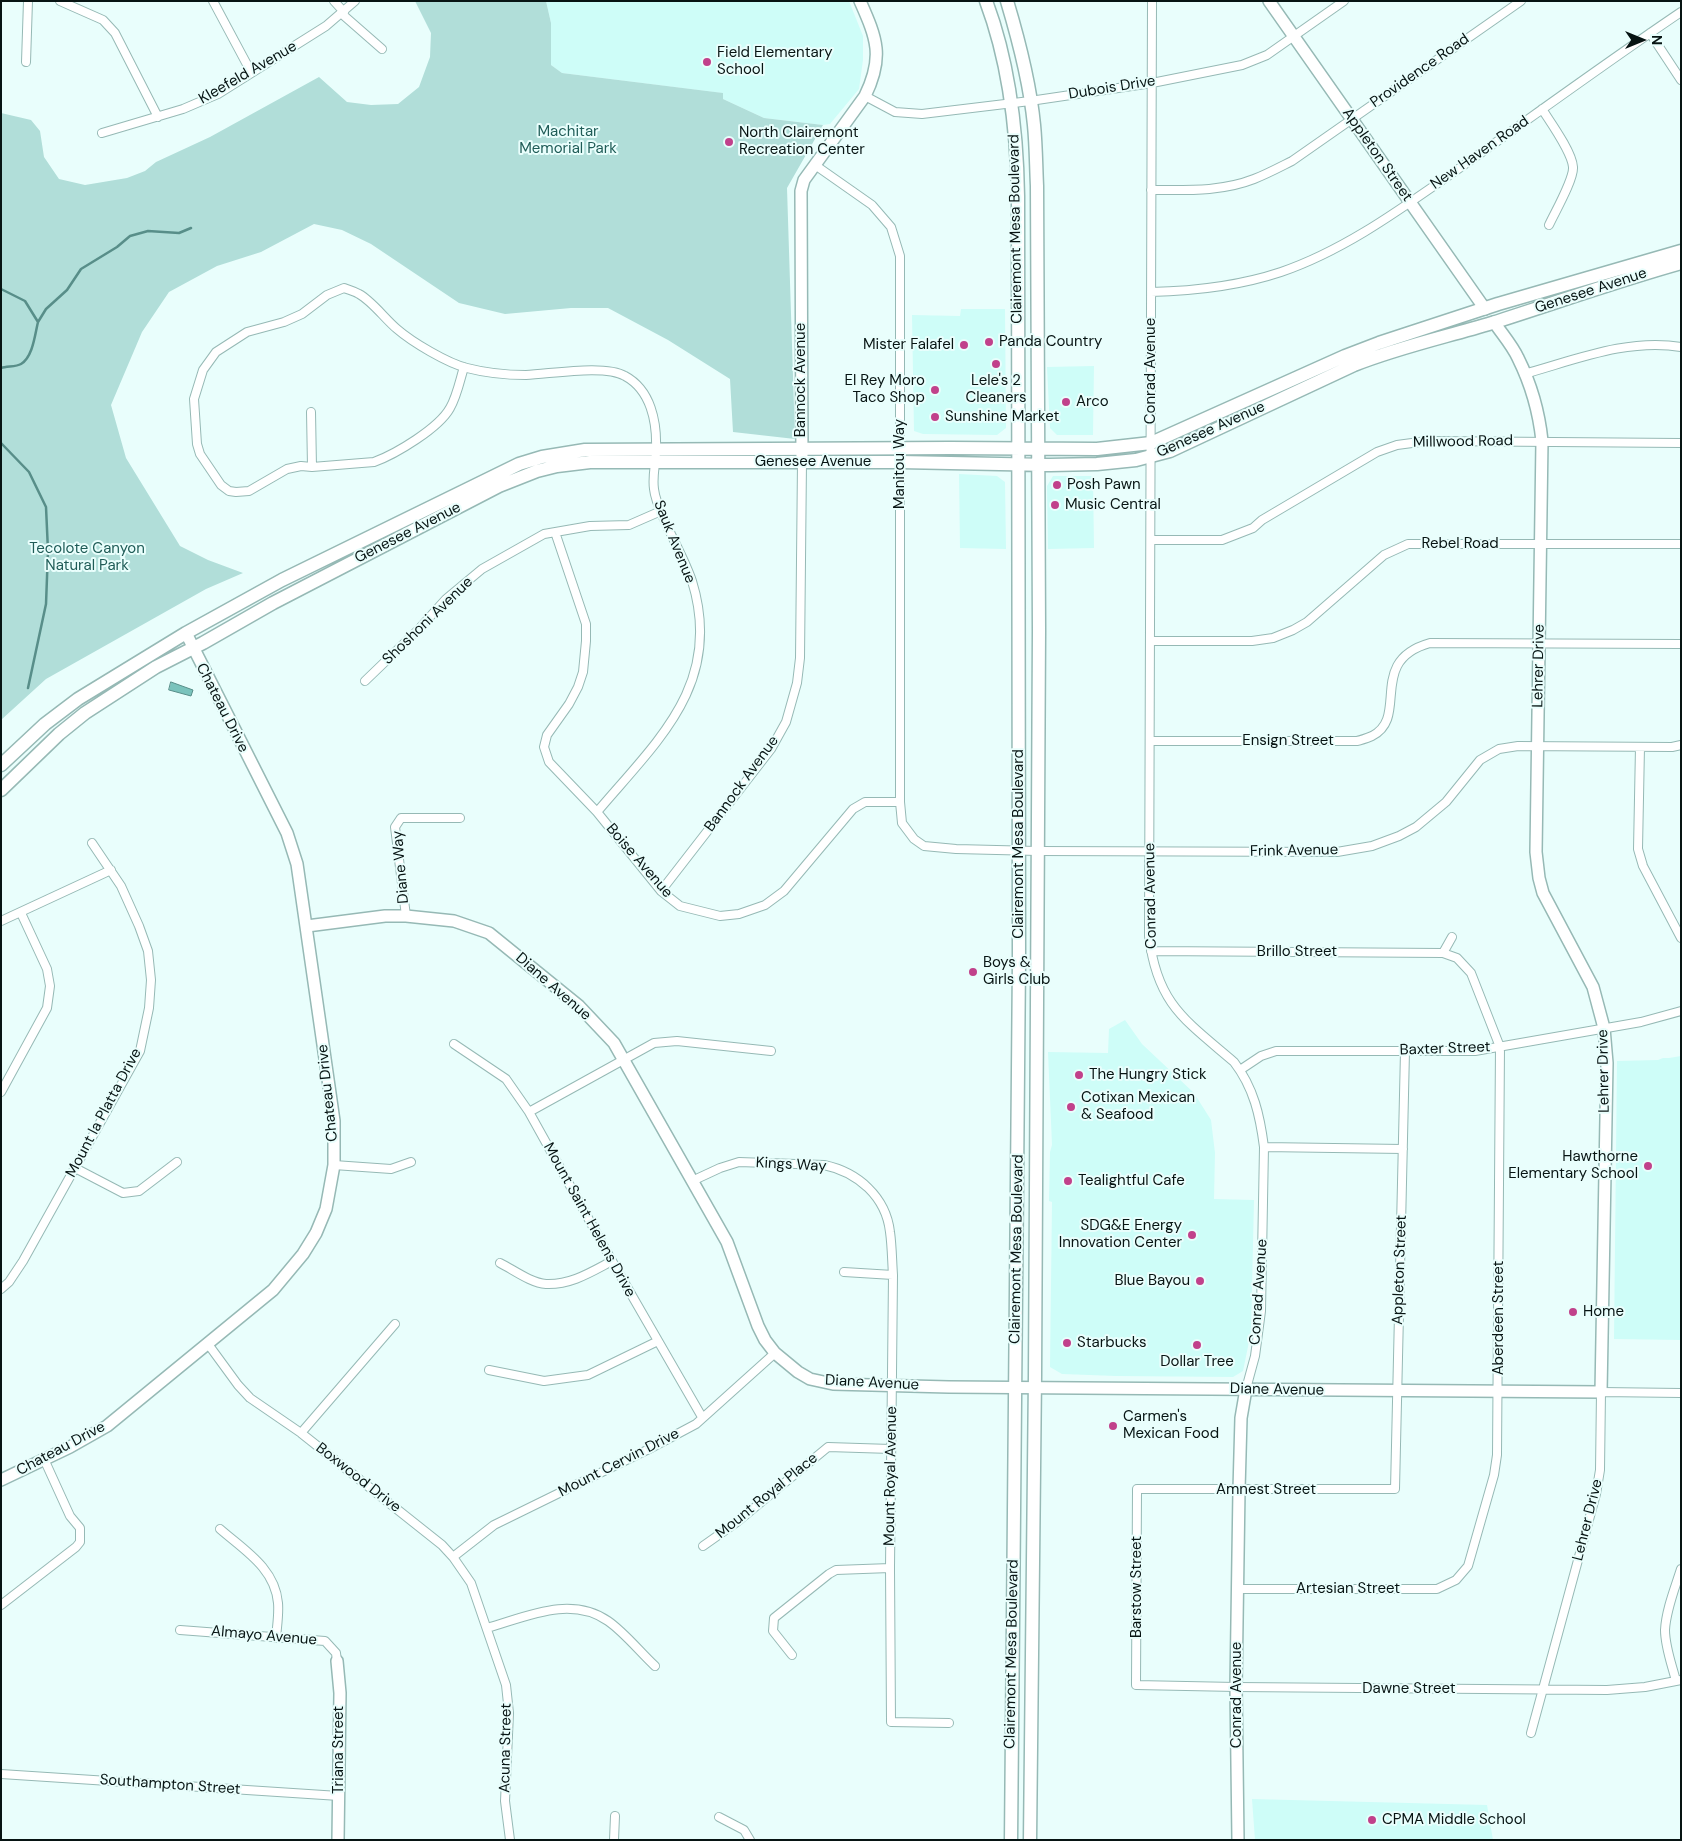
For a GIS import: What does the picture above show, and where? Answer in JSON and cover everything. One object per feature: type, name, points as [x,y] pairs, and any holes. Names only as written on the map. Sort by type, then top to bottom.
[{"type":"main road","name":"Clairemont Mesa Boulevard","points":[[986,1],[999,45],[1011,104],[1018,186],[1018,1131],[1011,1840]]},
{"type":"main road","name":"Clairemont Mesa Boulevard","points":[[1007,1],[1018,40],[1034,124],[1037,186],[1039,631],[1035,1388],[1030,1840]]},
{"type":"main road","name":"Genesee Avenue","points":[[1,790],[59,734],[85,713],[156,667],[334,570],[522,476],[557,466],[656,455],[802,449],[1108,448],[1151,443],[1379,343],[1485,309],[1681,251]]},
{"type":"main road","name":"Genesee Avenue","points":[[1,765],[45,724],[78,699],[186,633],[282,580],[519,464],[542,457],[567,452],[802,462],[1038,465],[1097,464],[1151,457],[1170,451],[1379,355],[1494,322],[1681,264]]},
{"type":"street","points":[[26,62],[28,1]]},
{"type":"street","points":[[60,1],[102,20],[115,33],[158,117]]},
{"type":"street","points":[[213,1],[251,72]]},
{"type":"street","points":[[334,1],[343,13],[382,49]]},
{"type":"street","name":"Kleefeld Avenue","points":[[102,133],[183,109],[218,94],[326,26],[343,13],[354,1]]},
{"type":"street","name":"Bannock Avenue","points":[[661,891],[772,750],[786,722],[797,683],[800,658],[802,462],[801,191],[804,180],[865,96],[872,82],[877,52],[874,33],[860,1]]},
{"type":"street","name":"Conrad Avenue","points":[[1152,1],[1151,951],[1153,964],[1164,993],[1173,1006],[1186,1021],[1234,1062],[1249,1085],[1256,1102],[1264,1148],[1261,1312],[1255,1356],[1240,1418],[1236,1687],[1238,1840]]},
{"type":"street","name":"Appleton Street","points":[[1269,1],[1485,309]]},
{"type":"street","name":"Dubois Drive","points":[[865,96],[895,112],[922,114],[1011,104],[1152,83],[1242,65],[1267,55],[1344,1]]},
{"type":"street","name":"Providence Road","points":[[1151,190],[1206,190],[1227,187],[1254,179],[1292,161],[1521,1]]},
{"type":"street","name":"New Haven Road","points":[[1151,292],[1190,291],[1246,282],[1282,272],[1340,247],[1410,202],[1681,12]]},
{"type":"street","points":[[1650,33],[1681,80]]},
{"type":"street","points":[[1542,109],[1570,155],[1573,168],[1571,179],[1550,225]]},
{"type":"street","name":"Manitou Way","points":[[815,165],[872,205],[891,227],[900,256],[900,802]]},
{"type":"street","name":"Sauk Avenue","points":[[312,467],[301,466],[288,470],[249,491],[228,491],[221,485],[200,454],[197,444],[194,400],[203,370],[216,352],[247,332],[284,322],[302,314],[327,294],[344,288],[360,294],[398,330],[438,355],[464,367],[493,374],[526,375],[603,370],[624,375],[640,386],[650,404],[656,433],[654,491],[692,581],[699,613],[698,662],[688,693],[681,707],[664,732],[597,812]]},
{"type":"street","name":"Lehrer Drive","points":[[1485,309],[1518,357],[1532,389],[1541,425],[1540,643],[1536,852],[1539,878],[1544,893],[1592,987],[1604,1028],[1607,1063],[1600,1470],[1596,1494],[1531,1733]]},
{"type":"street","points":[[1524,374],[1612,349],[1630,346],[1670,345],[1681,347]]},
{"type":"street","points":[[310,412],[312,467],[374,462],[384,458],[433,428],[445,417],[452,406],[464,367]]},
{"type":"street","name":"Millwood Road","points":[[1151,540],[1222,540],[1253,528],[1262,520],[1377,452],[1397,445],[1427,441],[1681,443]]},
{"type":"street","name":"Shoshoni Avenue","points":[[365,681],[418,630],[446,599],[482,569],[544,534],[590,526],[629,525],[661,511]]},
{"type":"street","name":"Boise Avenue","points":[[555,532],[586,624],[586,641],[583,672],[578,687],[569,704],[547,735],[544,747],[549,762],[597,812],[661,891],[680,906],[720,916],[739,914],[766,905],[784,890],[853,808],[865,802],[900,802]]},
{"type":"street","name":"Rebel Road","points":[[1150,641],[1252,641],[1273,638],[1294,630],[1307,622],[1384,555],[1408,544],[1681,544]]},
{"type":"street","name":"Chateau Drive","points":[[1,1480],[107,1426],[273,1290],[303,1254],[316,1233],[326,1209],[334,1165],[334,1121],[297,864],[287,833],[192,649],[186,633]]},
{"type":"street","name":"Ensign Street","points":[[1150,741],[1357,741],[1373,736],[1384,725],[1390,712],[1394,673],[1404,655],[1417,646],[1430,643],[1681,644]]},
{"type":"street","name":"Frink Avenue","points":[[900,802],[902,823],[914,839],[924,846],[1037,851],[1337,852],[1372,846],[1399,836],[1416,827],[1446,802],[1480,760],[1499,750],[1518,746],[1672,747],[1681,745]]},
{"type":"street","points":[[1640,747],[1638,849],[1643,866],[1681,938]]},
{"type":"street","name":"Diane Way","points":[[406,916],[395,827],[401,818],[460,818]]},
{"type":"street","name":"Mount la Platta Drive","points":[[1,1289],[9,1282],[24,1261],[140,1051],[150,1008],[151,980],[148,951],[136,918],[111,870],[92,843]]},
{"type":"street","points":[[1,922],[111,870]]},
{"type":"street","points":[[1,1092],[47,1008],[50,986],[48,969],[21,913]]},
{"type":"street","name":"Diane Avenue","points":[[307,926],[385,916],[406,916],[454,921],[489,933],[579,1006],[614,1043],[727,1242],[765,1340],[775,1353],[798,1372],[810,1379],[832,1384],[1015,1388],[1681,1393]]},
{"type":"street","points":[[1442,953],[1452,936]]},
{"type":"street","name":"Brillo Street","points":[[1151,951],[1442,953],[1457,958],[1471,972],[1500,1047]]},
{"type":"street","name":"Baxter Street","points":[[1240,1070],[1261,1056],[1276,1051],[1475,1051],[1641,1022],[1681,1011]]},
{"type":"street","points":[[529,1112],[654,1042],[677,1041],[772,1051]]},
{"type":"street","name":"Mount Saint Helens Drive","points":[[454,1044],[506,1079],[529,1112],[702,1418]]},
{"type":"street","name":"Aberdeen Street","points":[[1456,1580],[1468,1566],[1494,1475],[1496,1455],[1500,1047]]},
{"type":"street","name":"Appleton Street","points":[[1395,1489],[1405,1051]]},
{"type":"street","points":[[1264,1148],[1403,1149]]},
{"type":"street","points":[[75,1168],[123,1193],[139,1191],[177,1162]]},
{"type":"street","points":[[334,1165],[391,1169],[411,1162]]},
{"type":"street","name":"Kings Way","points":[[692,1181],[720,1168],[739,1162],[824,1165],[834,1167],[856,1177],[871,1190],[880,1202]]},
{"type":"street","name":"Mount Royal Avenue","points":[[880,1202],[886,1214],[890,1231],[893,1275],[890,1568],[891,1722],[949,1723]]},
{"type":"street","points":[[500,1263],[546,1284],[574,1280],[612,1261]]},
{"type":"street","points":[[844,1272],[893,1275]]},
{"type":"street","points":[[301,1433],[395,1324]]},
{"type":"street","points":[[489,1370],[544,1381],[588,1375],[658,1341]]},
{"type":"street","name":"Boxwood Drive","points":[[208,1344],[250,1398],[301,1433],[442,1545],[471,1583],[487,1628]]},
{"type":"street","name":"Mount Cervin Drive","points":[[453,1557],[494,1525],[696,1424],[775,1353]]},
{"type":"street","name":"Mount Royal Place","points":[[703,1546],[737,1522],[828,1447],[892,1449]]},
{"type":"street","points":[[1,1605],[80,1542],[80,1528],[70,1516],[44,1459]]},
{"type":"street","name":"Amnest Street","points":[[1138,1489],[1395,1489]]},
{"type":"street","name":"Barstow Street","points":[[1136,1684],[1138,1489]]},
{"type":"street","points":[[220,1528],[265,1568],[272,1580],[278,1602],[276,1638]]},
{"type":"street","points":[[792,1655],[773,1631],[774,1618],[836,1570],[890,1568]]},
{"type":"street","points":[[1678,1680],[1667,1645],[1665,1630],[1681,1569]]},
{"type":"street","name":"Artesian Street","points":[[1238,1589],[1437,1589],[1456,1580]]},
{"type":"street","points":[[487,1628],[554,1608],[579,1609],[598,1614],[610,1622],[655,1666]]},
{"type":"street","name":"Acuna Street","points":[[487,1628],[506,1684],[509,1713],[505,1801],[510,1840]]},
{"type":"street","name":"Almayo Avenue","points":[[180,1630],[325,1641],[336,1653],[337,1661]]},
{"type":"street","name":"Triana Street","points":[[337,1661],[340,1694],[338,1840]]},
{"type":"street","name":"Dawne Street","points":[[1136,1684],[1236,1687],[1542,1690],[1646,1687],[1678,1680]]},
{"type":"street","name":"Southampton Street","points":[[1,1774],[339,1796]]},
{"type":"street","points":[[614,1840],[615,1816]]},
{"type":"street","points":[[719,1817],[744,1830],[750,1840]]},
{"type":"shaded area","name":"Field Elementary School","points":[[546,1],[849,1],[863,36],[863,60],[859,89],[830,124],[823,125],[764,118],[723,99],[722,93],[562,73],[551,65],[551,23]]},
{"type":"shaded area","points":[[961,309],[1005,309],[1006,428],[997,435],[923,434],[914,431],[912,315],[960,316]]},
{"type":"shaded area","points":[[1094,366],[1093,435],[1057,435],[1050,428],[1047,367]]},
{"type":"shaded area","points":[[959,474],[997,476],[1005,482],[1006,549],[960,548]]},
{"type":"shaded area","points":[[1053,476],[1093,476],[1094,548],[1048,549],[1047,486]]},
{"type":"shaded area","points":[[171,682],[193,690],[191,696],[169,690]]},
{"type":"shaded area","points":[[1125,1020],[1142,1044],[1194,1093],[1211,1120],[1215,1153],[1214,1199],[1254,1200],[1251,1332],[1243,1371],[1233,1377],[1062,1374],[1050,1367],[1052,1202],[1049,1201],[1050,1152],[1052,1145],[1048,1052],[1108,1053],[1109,1029]]},
{"type":"shaded area","name":"Hawthorne Elementary School","points":[[1681,1056],[1681,1340],[1614,1339],[1617,1061],[1658,1060]]},
{"type":"shaded area","name":"CPMA Middle School","points":[[1252,1799],[1487,1805],[1493,1840],[1255,1840]]},
{"type":"green space","points":[[415,1],[546,1],[551,23],[551,65],[562,73],[723,93],[723,99],[764,118],[823,125],[787,188],[795,439],[733,432],[730,379],[668,340],[608,308],[571,308],[505,314],[459,303],[371,244],[342,230],[314,224],[261,252],[217,266],[169,292],[142,332],[111,405],[126,458],[180,546],[208,560],[243,573],[206,589],[46,679],[1,720],[1,113],[31,120],[40,131],[44,157],[59,179],[85,185],[127,178],[145,171],[156,162],[210,137],[319,77],[347,102],[371,105],[398,104],[419,87],[430,57],[431,33]]},
{"type":"waterway","points":[[38,322],[46,309],[67,290],[81,269],[117,247],[130,236],[148,231],[179,233],[191,228]]},
{"type":"waterway","points":[[1,289],[25,301],[38,322],[33,345],[25,361],[19,365],[1,368]]},
{"type":"waterway","points":[[1,443],[29,472],[46,507],[48,551],[46,604],[28,688]]},
{"type":"place","name":"Field Elementary School","points":[[707,62]]},
{"type":"place","name":"North Clairemont Recreation Center","points":[[729,142]]},
{"type":"place","name":"Panda Country","points":[[989,342]]},
{"type":"place","name":"Mister Falafel","points":[[964,345]]},
{"type":"place","name":"Lele's 2 Cleaners","points":[[996,364]]},
{"type":"place","name":"El Rey Moro Taco Shop","points":[[935,390]]},
{"type":"place","name":"Arco","points":[[1066,402]]},
{"type":"place","name":"Sunshine Market","points":[[935,417]]},
{"type":"place","name":"Posh Pawn","points":[[1057,485]]},
{"type":"place","name":"Music Central","points":[[1055,505]]},
{"type":"place","name":"Boys & Girls Club","points":[[973,972]]},
{"type":"place","name":"The Hungry Stick","points":[[1079,1075]]},
{"type":"place","name":"Cotixan Mexican & Seafood","points":[[1071,1107]]},
{"type":"place","name":"Hawthorne Elementary School","points":[[1648,1166]]},
{"type":"place","name":"Tealightful Cafe","points":[[1068,1181]]},
{"type":"place","name":"SDG&E Energy Innovation Center","points":[[1192,1235]]},
{"type":"place","name":"Blue Bayou","points":[[1200,1281]]},
{"type":"place","name":"Home","points":[[1573,1312]]},
{"type":"place","name":"Starbucks","points":[[1067,1343]]},
{"type":"place","name":"Dollar Tree","points":[[1197,1345]]},
{"type":"place","name":"Carmen's Mexican Food","points":[[1113,1426]]},
{"type":"place","name":"CPMA Middle School","points":[[1372,1820]]},
{"type":"park label","name":"Machitar Memorial Park","points":[[568,140]]},
{"type":"park label","name":"Tecolote Canyon Natural Park","points":[[87,558]]}]
